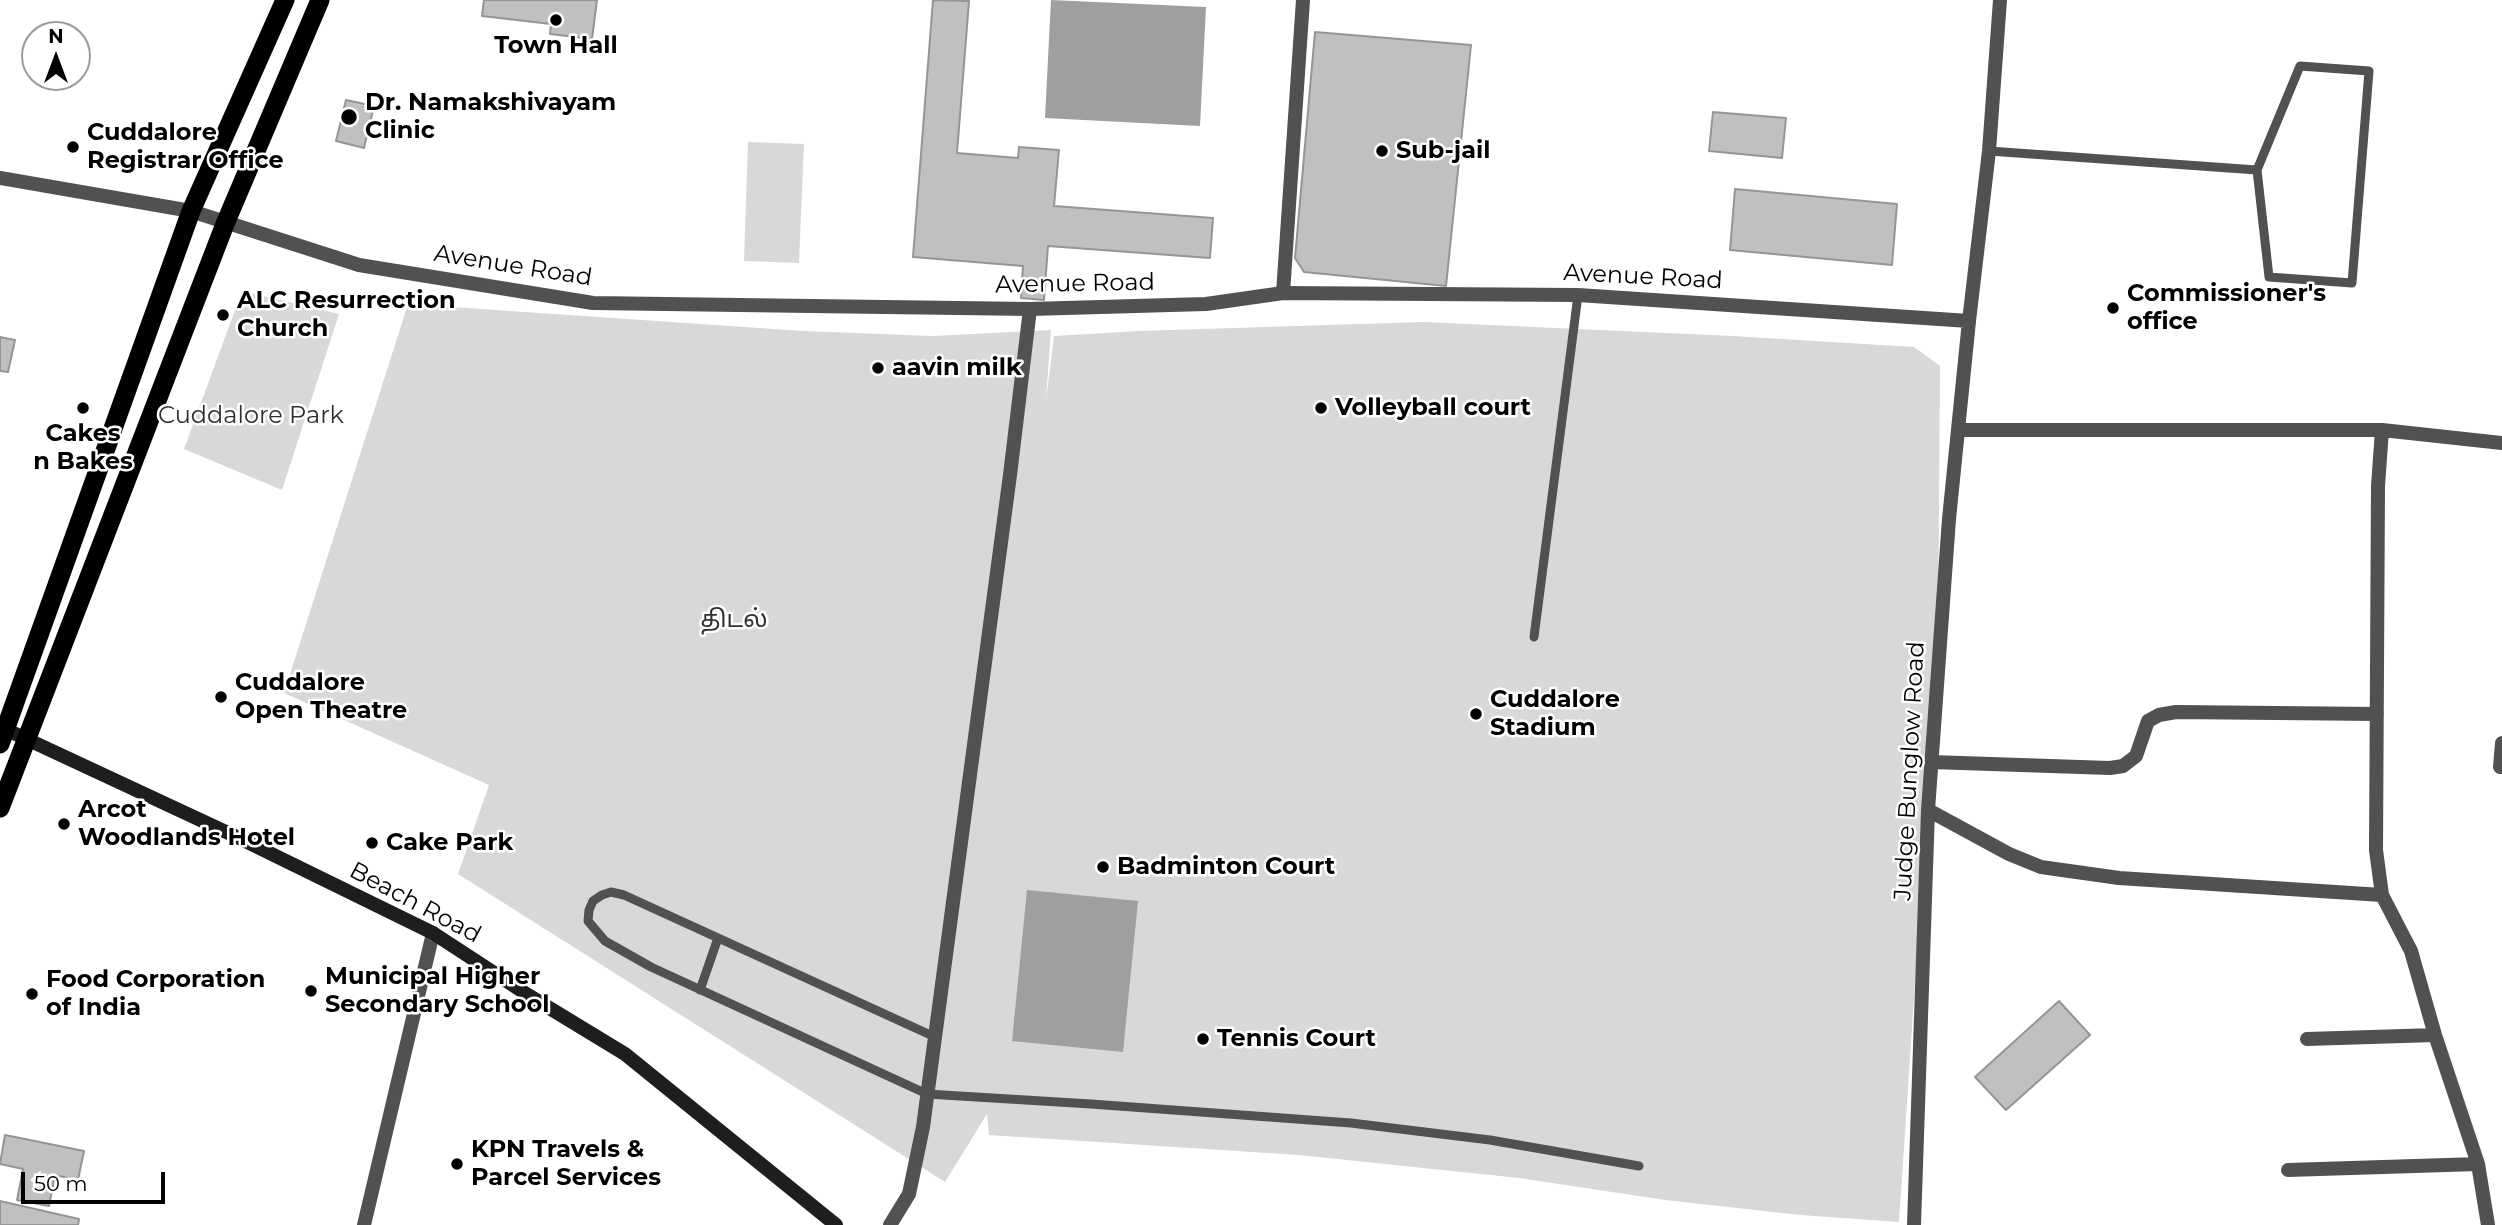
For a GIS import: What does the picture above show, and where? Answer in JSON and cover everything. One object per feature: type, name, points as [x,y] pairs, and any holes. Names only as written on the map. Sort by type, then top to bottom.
[{"type":"highway","points":[[2,733],[191,211],[285,0]]},
{"type":"highway","points":[[0,807],[225,224],[320,0]]},
{"type":"main road","name":"Beach Road","points":[[2,733],[26,738],[433,933],[625,1054],[836,1225]]},
{"type":"street","points":[[1283,293],[1303,0]]},
{"type":"street","name":"Judge Bunglow Road","points":[[1914,1225],[1931,762],[1950,519],[1989,151],[2000,0]]},
{"type":"street","name":"Avenue Road","points":[[0,178],[191,211],[359,265],[593,303],[1030,309],[1206,304],[1283,293],[1578,295],[1969,321]]},
{"type":"street","points":[[890,1225],[909,1194],[917,1165],[1030,309]]},
{"type":"street","points":[[1959,430],[2382,430],[2502,443]]},
{"type":"street","points":[[2382,430],[2378,486],[2376,850],[2382,895],[2411,951],[2435,1035],[2478,1164],[2488,1225]]},
{"type":"street","points":[[1931,762],[2110,768],[2123,766],[2136,756],[2148,721],[2159,715],[2176,712],[2377,714]]},
{"type":"street","points":[[2500,768],[2502,743]]},
{"type":"street","points":[[1928,810],[2009,854],[2052,869],[2119,878],[2382,895]]},
{"type":"street","points":[[364,1225],[433,933]]},
{"type":"street","points":[[2307,1039],[2435,1035]]},
{"type":"street","points":[[2288,1170],[2478,1164]]},
{"type":"lane","points":[[2300,66],[2369,71],[2352,283],[2269,277],[2257,170],[2300,66]]},
{"type":"lane","points":[[1989,151],[2257,170]]},
{"type":"lane","points":[[1534,637],[1578,295]]},
{"type":"lane","points":[[935,1037],[624,895],[611,892],[602,895],[593,901],[589,910],[588,921],[605,941],[651,967],[927,1094],[1351,1123],[1490,1140],[1639,1166]]},
{"type":"lane","points":[[700,990],[718,938]]},
{"type":"green space","points":[[748,142],[804,144],[799,263],[744,261]]},
{"type":"green space","name":"Cuddalore Park","points":[[242,291],[339,314],[282,490],[184,449]]},
{"type":"green space","name":"Cuddalore Stadium","points":[[408,304],[803,331],[933,336],[1051,330],[1046,400],[1054,336],[1423,322],[1914,347],[1940,366],[1938,638],[1899,1222],[1800,1215],[1665,1200],[1519,1178],[1299,1155],[989,1135],[987,1114],[945,1182],[458,874],[489,785],[284,693]]},
{"type":"shaded area","points":[[1051,0],[1206,7],[1200,126],[1045,118]]},
{"type":"shaded area","points":[[1027,890],[1138,901],[1123,1052],[1012,1041]]},
{"type":"building","name":"Town Hall","points":[[484,0],[597,0],[592,39],[550,34],[551,24],[482,16]]},
{"type":"building","points":[[933,0],[969,1],[957,153],[1018,158],[1019,147],[1059,150],[1054,206],[1213,218],[1210,258],[1048,246],[1044,300],[1021,298],[1023,266],[913,257]]},
{"type":"building","name":"Sub-jail","points":[[1315,32],[1471,45],[1446,286],[1304,272],[1295,258]]},
{"type":"building","points":[[346,100],[374,106],[364,148],[336,141]]},
{"type":"building","points":[[1713,112],[1786,118],[1782,158],[1709,151]]},
{"type":"building","points":[[1735,189],[1897,204],[1892,265],[1730,250]]},
{"type":"building","points":[[0,337],[15,340],[8,372],[0,371]]},
{"type":"building","points":[[2059,1001],[2090,1035],[2006,1110],[1975,1077]]},
{"type":"building","points":[[5,1135],[84,1151],[78,1180],[55,1175],[49,1206],[17,1200],[23,1169],[0,1164]]},
{"type":"building","points":[[0,1201],[79,1219],[78,1225],[0,1225]]},
{"type":"place","name":"Town Hall","points":[[556,20]]},
{"type":"place","name":"Dr. Namakshivayam Clinic","points":[[349,117]]},
{"type":"place","name":"Cuddalore Registrar Office","points":[[73,147]]},
{"type":"place","name":"Sub-jail","points":[[1382,151]]},
{"type":"place","name":"Commissioner's office","points":[[2113,308]]},
{"type":"place","name":"ALC Resurrection Church","points":[[223,315]]},
{"type":"place","name":"aavin milk","points":[[878,368]]},
{"type":"place","name":"Cakes n Bakes","points":[[83,408]]},
{"type":"place","name":"Volleyball court","points":[[1321,408]]},
{"type":"place","name":"Cuddalore Open Theatre","points":[[221,697]]},
{"type":"place","name":"Cuddalore Stadium","points":[[1476,714]]},
{"type":"place","name":"Arcot Woodlands Hotel","points":[[64,824]]},
{"type":"place","name":"Cake Park","points":[[372,843]]},
{"type":"place","name":"Badminton Court","points":[[1103,867]]},
{"type":"place","name":"Municipal Higher Secondary School","points":[[311,991]]},
{"type":"place","name":"Food Corporation of India","points":[[32,994]]},
{"type":"place","name":"Tennis Court","points":[[1203,1039]]},
{"type":"place","name":"KPN Travels & Parcel Services","points":[[457,1164]]},
{"type":"park label","name":"திடல்","points":[[734,620]]}]
